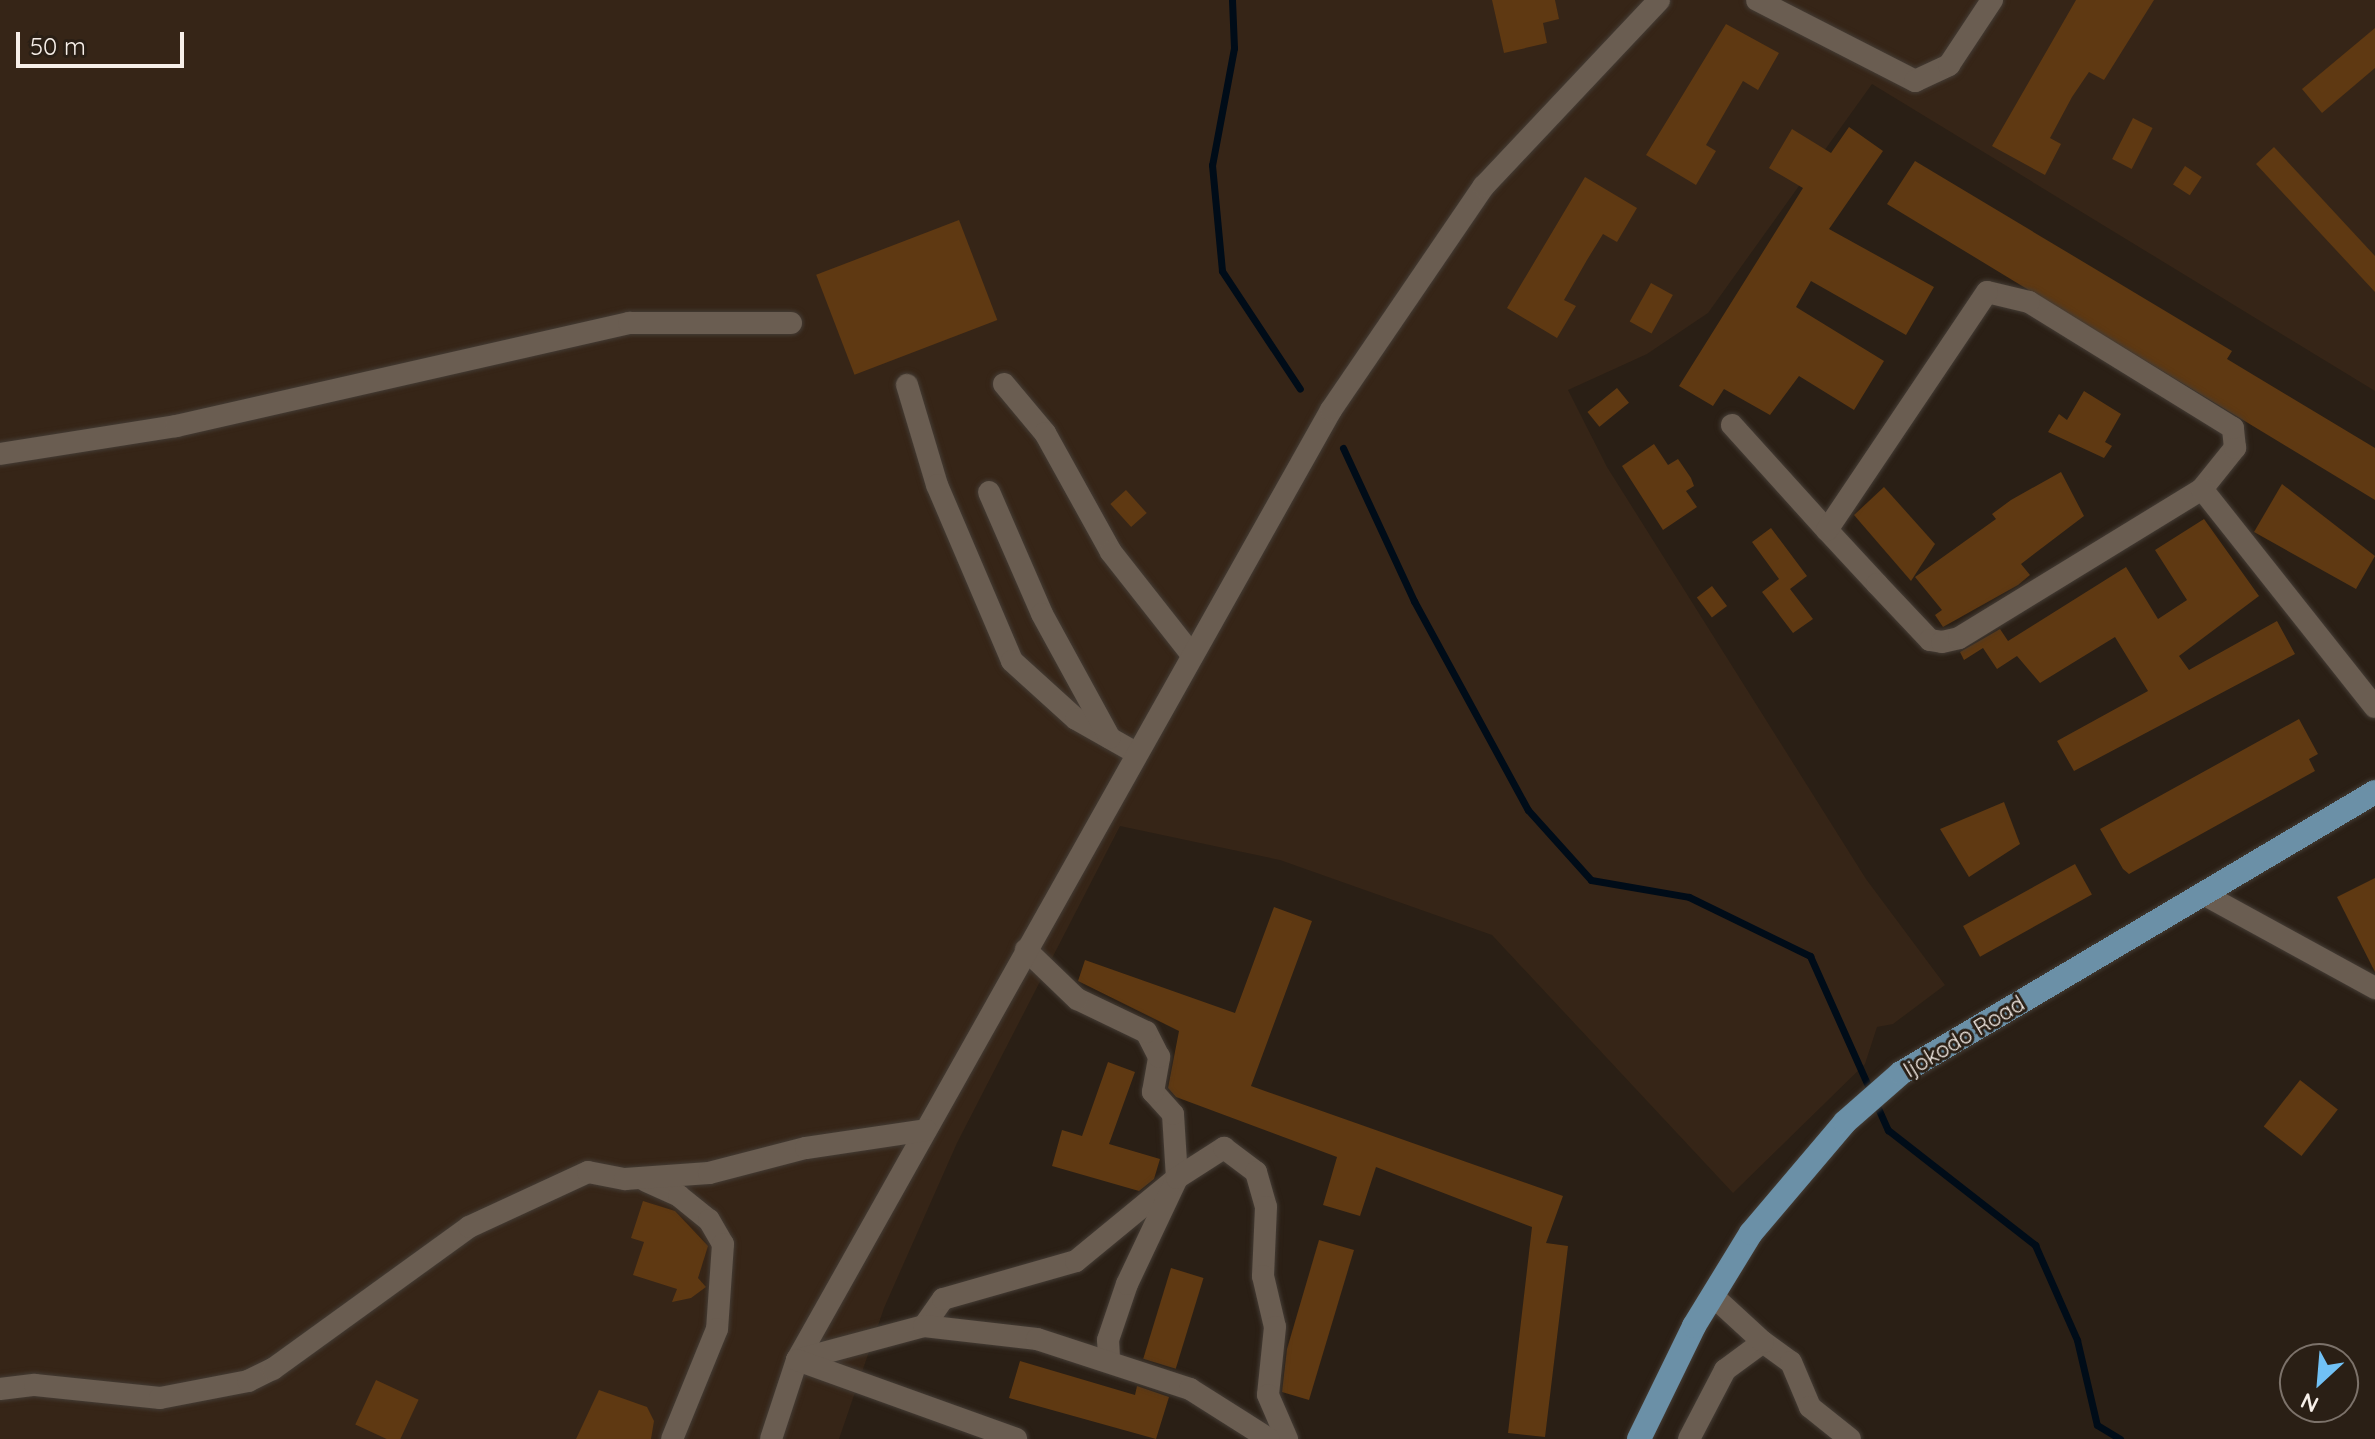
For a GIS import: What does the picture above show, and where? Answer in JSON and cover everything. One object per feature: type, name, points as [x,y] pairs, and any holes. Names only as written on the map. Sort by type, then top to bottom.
[{"type":"main road","name":"Ijokodo Road","points":[[1639,1439],[1713,1296],[1751,1233],[1845,1122],[1901,1073],[2375,792]]},
{"type":"street","points":[[771,1439],[797,1360],[1331,410],[1484,186],[1659,0]]},
{"type":"street","points":[[1757,0],[1915,81],[1949,65],[1992,0]]},
{"type":"street","points":[[1732,425],[1827,530],[1930,640],[1942,642],[1959,638],[2202,489],[2235,448],[2233,428],[2029,302],[1987,292],[1827,530]]},
{"type":"street","points":[[0,454],[176,426],[629,323],[791,323]]},
{"type":"street","points":[[1004,384],[1045,433],[1111,552],[1192,655]]},
{"type":"street","points":[[907,385],[937,485],[1012,661],[1076,719],[1136,753]]},
{"type":"street","points":[[2202,489],[2375,707]]},
{"type":"street","points":[[989,492],[1042,614],[1111,739]]},
{"type":"street","points":[[2205,895],[2375,988]]},
{"type":"street","points":[[1026,950],[1077,999],[1146,1032],[1159,1057],[1153,1092],[1173,1114],[1177,1178],[1127,1284],[1108,1340],[1109,1358]]},
{"type":"street","points":[[0,1389],[35,1385],[160,1398],[248,1381],[284,1361],[469,1227],[588,1172],[638,1178],[709,1173],[806,1148],[926,1130]]},
{"type":"street","points":[[924,1326],[943,1299],[1076,1261],[1177,1178],[1224,1148],[1256,1172],[1266,1207],[1263,1276],[1275,1327],[1268,1395],[1287,1439]]},
{"type":"street","points":[[638,1178],[679,1196],[709,1220],[723,1244],[717,1329],[672,1439]]},
{"type":"street","points":[[1713,1296],[1763,1342],[1791,1362],[1810,1407],[1850,1439]]},
{"type":"street","points":[[797,1360],[924,1326],[1037,1339],[1109,1358],[1190,1389],[1269,1439]]},
{"type":"street","points":[[1689,1439],[1725,1370],[1763,1342]]},
{"type":"street","points":[[797,1360],[1016,1439]]},
{"type":"shaded area","points":[[0,0],[2375,0],[2375,391],[1872,84],[1708,313],[1647,354],[1568,390],[1607,467],[1866,879],[1945,985],[1893,1024],[1877,1027],[1865,1064],[1733,1193],[1492,935],[1280,860],[1120,826],[957,1143],[884,1308],[839,1439],[0,1439]]},
{"type":"building","points":[[1492,0],[1555,0],[1559,19],[1543,23],[1547,43],[1504,53]]},
{"type":"building","points":[[2076,0],[2154,0],[2104,80],[2089,72],[2072,97],[2050,138],[2061,144],[2045,175],[1992,146]]},
{"type":"building","points":[[1726,24],[1779,53],[1758,90],[1743,81],[1706,145],[1716,151],[1696,185],[1646,155]]},
{"type":"building","points":[[2375,28],[2375,68],[2322,113],[2302,89]]},
{"type":"building","points":[[2133,118],[2153,128],[2132,169],[2112,159]]},
{"type":"building","points":[[1849,127],[1883,151],[1829,229],[1934,287],[1906,335],[1811,281],[1796,307],[1884,361],[1854,410],[1799,376],[1770,415],[1724,389],[1713,406],[1679,386],[1803,188],[1769,168],[1792,129],[1831,153]]},
{"type":"building","points":[[2274,147],[2375,256],[2375,292],[2256,164]]},
{"type":"building","points":[[1915,161],[2232,351],[2227,359],[2375,448],[2375,500],[1887,204]]},
{"type":"building","points":[[2185,166],[2202,177],[2190,195],[2173,184]]},
{"type":"building","points":[[1585,177],[1637,208],[1617,242],[1603,234],[1587,260],[1564,300],[1576,306],[1557,338],[1507,308]]},
{"type":"building","points":[[959,220],[997,320],[855,375],[816,275]]},
{"type":"building","points":[[1651,283],[1673,295],[1652,334],[1630,321]]},
{"type":"building","points":[[1617,388],[1629,403],[1599,427],[1587,412]]},
{"type":"building","points":[[2084,391],[2121,414],[2105,442],[2112,446],[2104,458],[2048,432],[2059,414],[2067,420]]},
{"type":"building","points":[[1654,444],[1668,465],[1678,459],[1691,478],[1694,486],[1686,491],[1697,507],[1663,530],[1622,466]]},
{"type":"building","points":[[2061,472],[2084,516],[2021,564],[2030,575],[2018,585],[1943,627],[1935,615],[1942,610],[1915,577],[1996,519],[1992,514],[2011,500]]},
{"type":"building","points":[[2282,484],[2375,556],[2356,589],[2254,532]]},
{"type":"building","points":[[1884,487],[1935,544],[1911,581],[1854,515]]},
{"type":"building","points":[[1126,490],[1147,513],[1131,527],[1110,504]]},
{"type":"building","points":[[2204,519],[2259,596],[2179,656],[2189,670],[2277,621],[2295,654],[2074,771],[2057,741],[2148,691],[2115,637],[2040,683],[2017,656],[1997,669],[1983,648],[1964,660],[1960,652],[2000,629],[2008,641],[2126,567],[2158,619],[2187,600],[2155,550]]},
{"type":"building","points":[[1771,528],[1807,576],[1790,589],[1813,619],[1793,633],[1762,592],[1779,579],[1752,542]]},
{"type":"building","points":[[1712,586],[1727,606],[1712,617],[1697,597]]},
{"type":"building","points":[[2299,719],[2318,754],[2309,759],[2315,771],[2129,874],[2123,869],[2100,829]]},
{"type":"building","points":[[2004,802],[2020,844],[1969,877],[1940,829]]},
{"type":"building","points":[[2075,864],[2092,895],[1980,957],[1963,926]]},
{"type":"building","points":[[2375,878],[2375,972],[2337,897]]},
{"type":"building","points":[[1274,907],[1312,921],[1251,1086],[1563,1196],[1546,1243],[1568,1246],[1545,1437],[1508,1433],[1532,1227],[1376,1167],[1360,1216],[1323,1205],[1337,1157],[1176,1097],[1168,1088],[1179,1031],[1078,981],[1085,960],[1235,1013]]},
{"type":"building","points":[[1108,1062],[1135,1072],[1109,1144],[1160,1159],[1154,1179],[1139,1191],[1052,1166],[1062,1130],[1082,1136]]},
{"type":"building","points":[[2300,1080],[2338,1110],[2302,1156],[2264,1126]]},
{"type":"building","points":[[643,1201],[675,1211],[708,1246],[698,1278],[706,1287],[691,1298],[672,1302],[677,1289],[633,1275],[644,1242],[631,1238]]},
{"type":"building","points":[[1319,1240],[1354,1250],[1309,1400],[1282,1392],[1287,1349]]},
{"type":"building","points":[[1171,1268],[1204,1278],[1176,1369],[1143,1359]]},
{"type":"building","points":[[1020,1361],[1135,1395],[1137,1386],[1169,1397],[1156,1439],[1009,1398]]},
{"type":"building","points":[[376,1380],[419,1400],[400,1439],[387,1439],[355,1424]]},
{"type":"building","points":[[599,1390],[647,1407],[654,1421],[651,1439],[576,1439]]},
{"type":"waterway","points":[[1232,0],[1234,48],[1212,165],[1222,271],[1300,389]]},
{"type":"waterway","points":[[1343,448],[1414,601],[1528,810],[1591,880],[1689,897],[1810,956],[1888,1130],[2035,1245],[2077,1340],[2097,1425],[2120,1439]]}]
